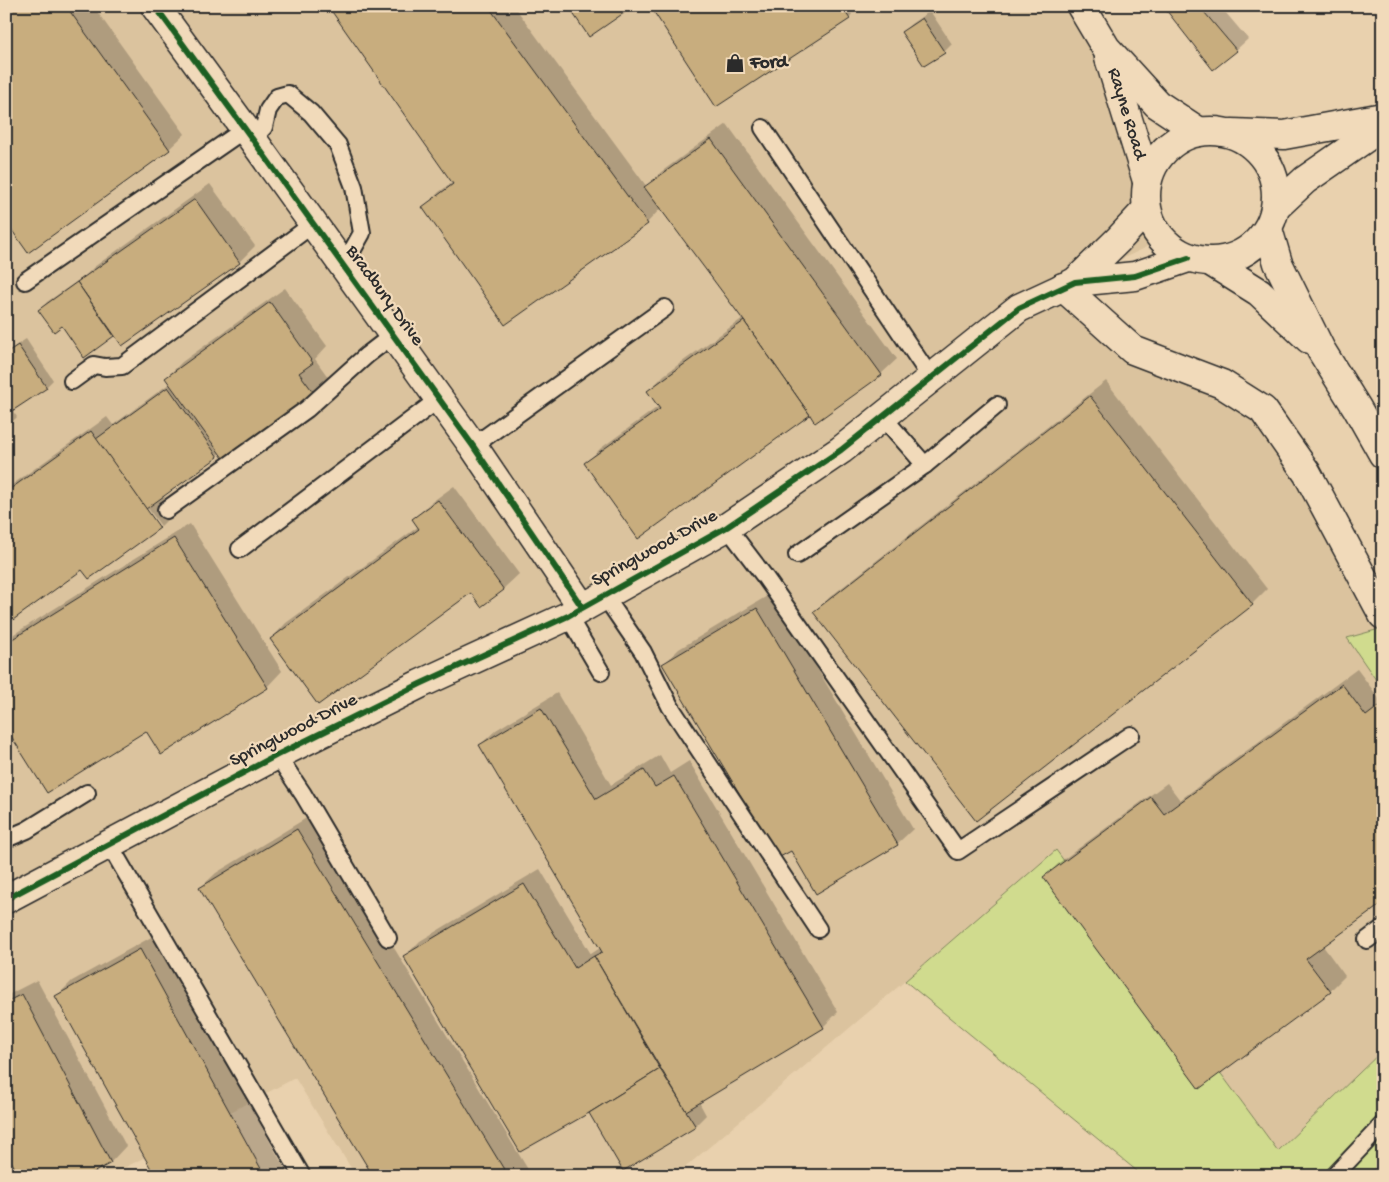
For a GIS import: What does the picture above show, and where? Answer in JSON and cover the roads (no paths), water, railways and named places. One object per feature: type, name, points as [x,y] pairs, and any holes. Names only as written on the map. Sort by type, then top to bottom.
[{"type":"street","name":"Bradbury Drive","points":[[155,6],[473,446],[585,606]]},
{"type":"street","name":"Rayne Road","points":[[1081,6],[1106,48],[1157,104],[1198,131]]},
{"type":"street","name":"Rayne Road","points":[[1106,48],[1147,180]]},
{"type":"street","points":[[1231,133],[1284,134],[1383,117]]},
{"type":"street","points":[[1200,260],[1234,258],[1253,246],[1272,218],[1305,180],[1383,126]]},
{"type":"street","name":"Rayne Road","points":[[1321,350],[1259,292],[1200,260],[1169,246],[1154,229],[1146,210],[1145,188],[1153,164],[1164,149],[1176,140],[1198,131],[1212,130],[1231,133],[1253,144],[1267,162],[1276,184],[1272,218],[1278,263],[1321,350],[1383,454]]},
{"type":"street","name":"Springwood Drive","points":[[6,899],[277,755],[420,684],[585,606],[728,527],[841,450],[1020,308],[1069,284],[1118,240],[1146,210]]},
{"type":"street","name":"Springwood Drive","points":[[1069,284],[1135,276],[1200,260]]},
{"type":"street","points":[[1069,284],[1133,350],[1222,384],[1263,410],[1307,473],[1383,615]]},
{"type":"lane","points":[[25,281],[249,134],[264,127],[268,110],[277,97],[288,94],[311,113],[338,145],[354,187],[362,232],[353,250],[340,261]]},
{"type":"lane","points":[[763,128],[931,378]]},
{"type":"lane","points":[[72,381],[94,365],[106,367],[122,366],[313,224]]},
{"type":"lane","points":[[473,446],[665,308]]},
{"type":"lane","points":[[166,510],[307,409],[367,355],[393,335]]},
{"type":"lane","points":[[240,549],[439,399]]},
{"type":"lane","points":[[797,555],[925,465],[997,405]]},
{"type":"lane","points":[[882,416],[925,465]]},
{"type":"lane","points":[[728,527],[958,851],[1131,735]]},
{"type":"lane","points":[[585,606],[601,672]]},
{"type":"lane","points":[[585,606],[643,652],[670,706],[818,929]]},
{"type":"lane","points":[[277,755],[303,794],[388,938]]},
{"type":"lane","points":[[6,839],[27,830],[86,793]]},
{"type":"lane","points":[[108,844],[302,1176]]},
{"type":"lane","points":[[1367,940],[1383,928]]},
{"type":"lane","points":[[1334,1176],[1383,1124]]},
{"type":"place","name":"Ford","points":[[735,63]]}]
